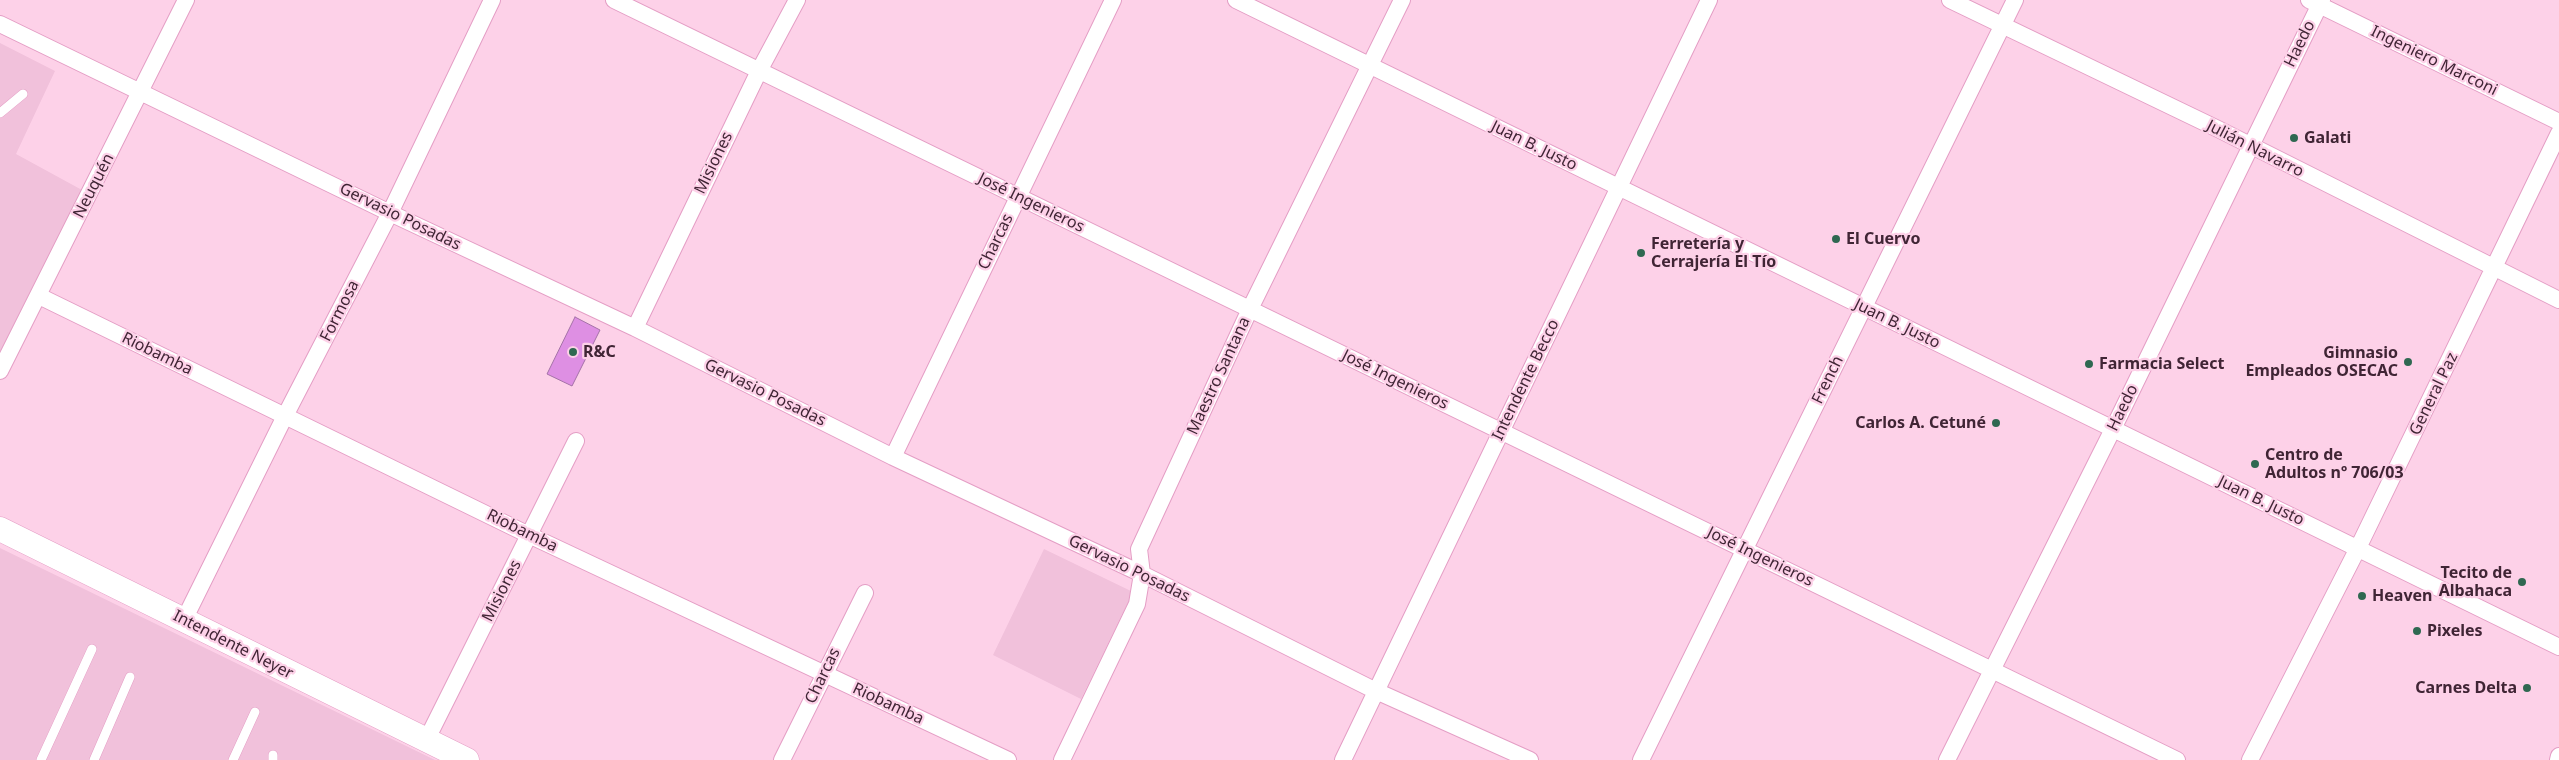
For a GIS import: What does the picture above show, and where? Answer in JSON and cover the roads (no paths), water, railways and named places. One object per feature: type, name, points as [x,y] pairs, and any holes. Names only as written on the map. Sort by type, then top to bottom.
[{"type":"street","name":"Neuquén","points":[[0,371],[186,0]]},
{"type":"street","name":"Formosa","points":[[184,620],[285,416],[390,213],[492,0]]},
{"type":"street","name":"José Ingenieros","points":[[614,0],[2177,760]]},
{"type":"street","name":"Misiones","points":[[634,328],[759,71],[797,0]]},
{"type":"street","name":"Charcas","points":[[893,457],[1113,0]]},
{"type":"street","name":"Juan B. Justo","points":[[1236,0],[2559,647]]},
{"type":"street","name":"Maestro Santana","points":[[1062,760],[1137,604],[1142,574],[1139,549],[1250,309],[1402,0]]},
{"type":"street","name":"Intendente Becco","points":[[1343,760],[1709,0]]},
{"type":"street","name":"Julián Navarro","points":[[1950,0],[2559,300]]},
{"type":"street","name":"French","points":[[1641,760],[2015,0]]},
{"type":"street","name":"Ingeniero Marconi","points":[[2317,2],[2559,122]]},
{"type":"street","name":"Haedo","points":[[1947,760],[2113,429],[2250,147],[2317,2]]},
{"type":"street","name":"Gervasio Posadas","points":[[0,24],[390,213],[634,328],[893,457],[1142,574],[1376,691],[1530,760]]},
{"type":"street","name":"General Paz","points":[[2250,760],[2358,548],[2559,133]]},
{"type":"street","name":"Riobamba","points":[[39,296],[530,536],[1008,760]]},
{"type":"street","name":"Misiones","points":[[426,741],[576,441]]},
{"type":"street","name":"Intendente Neyer","points":[[0,529],[467,760]]},
{"type":"street","name":"Charcas","points":[[782,760],[865,592]]},
{"type":"street","points":[[2558,760],[2559,756]]},
{"type":"lane","points":[[0,112],[23,94]]},
{"type":"lane","points":[[41,760],[92,648]]},
{"type":"lane","points":[[94,760],[130,676]]},
{"type":"lane","points":[[233,760],[255,712]]},
{"type":"place","name":"Galati","points":[[2294,138]]},
{"type":"place","name":"El Cuervo","points":[[1836,239]]},
{"type":"place","name":"Ferretería y Cerrajería El Tío","points":[[1641,253]]},
{"type":"place","name":"R&C","points":[[573,352]]},
{"type":"place","name":"Gimnasio Empleados OSECAC","points":[[2408,362]]},
{"type":"place","name":"Farmacia Select","points":[[2089,364]]},
{"type":"place","name":"Carlos A. Cetuné","points":[[1996,423]]},
{"type":"place","name":"Centro de Adultos nº 706/03","points":[[2255,464]]},
{"type":"place","name":"Tecito de Albahaca","points":[[2522,582]]},
{"type":"place","name":"Heaven","points":[[2362,596]]},
{"type":"place","name":"Pixeles","points":[[2417,631]]},
{"type":"place","name":"Carnes Delta","points":[[2527,688]]}]
